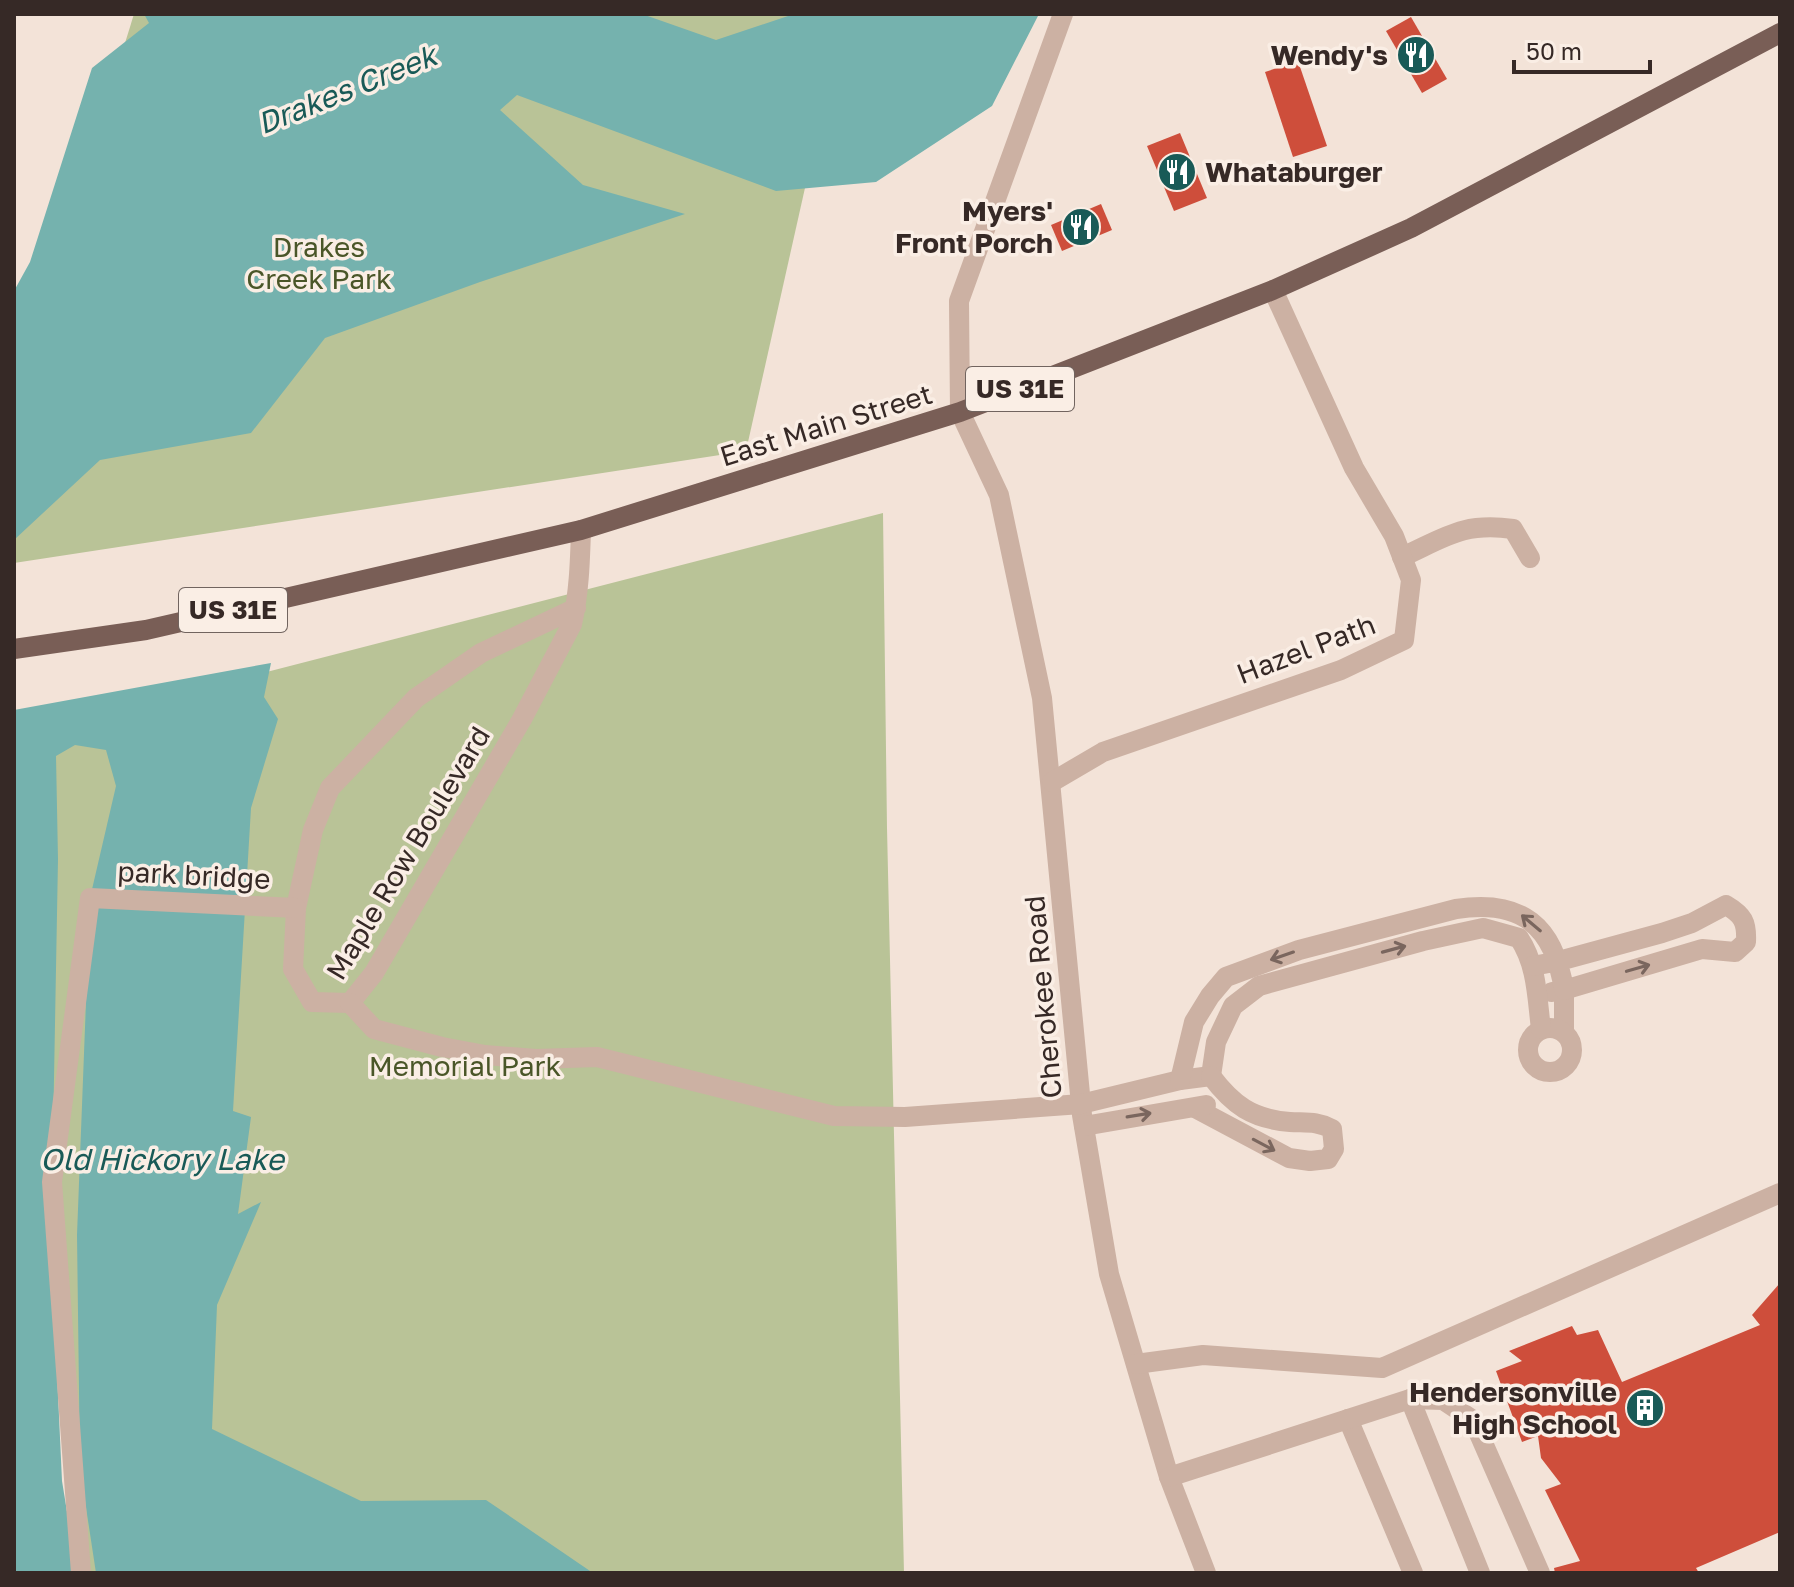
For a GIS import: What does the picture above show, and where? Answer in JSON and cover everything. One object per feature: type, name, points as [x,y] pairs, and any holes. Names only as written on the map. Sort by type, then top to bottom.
[{"type":"main road","name":"East Main Street","points":[[14,649],[146,630],[581,530],[960,412],[1273,290],[1411,228],[1780,33]]},
{"type":"street","points":[[960,412],[959,301],[1063,14]]},
{"type":"street","name":"Hazel Path","points":[[1052,782],[1103,752],[1341,670],[1404,640],[1411,580],[1394,536],[1354,468],[1273,290]]},
{"type":"street","name":"Cherokee Road","points":[[960,412],[999,495],[1042,698],[1081,1104],[1109,1274],[1169,1477],[1206,1573]]},
{"type":"street","points":[[1402,557],[1465,528],[1491,526],[1513,529],[1530,558]]},
{"type":"street","name":"Maple Row Boulevard","points":[[576,608],[481,653],[416,698],[330,788],[313,830],[296,908],[293,969],[312,1002],[350,1003],[374,973],[522,719],[572,624],[576,608],[580,588],[581,530]]},
{"type":"street","name":"park bridge","points":[[81,1573],[52,1182],[90,898],[296,908]]},
{"type":"street","points":[[1533,966],[1692,923],[1726,905],[1741,914],[1746,925],[1746,942],[1735,952],[1702,949],[1564,990],[1537,995]]},
{"type":"street","points":[[1180,1080],[1194,1022],[1226,977],[1312,947],[1477,906],[1518,912],[1545,934],[1559,961],[1564,990],[1564,1031],[1572,1043],[1571,1058],[1561,1069],[1546,1072],[1533,1064],[1527,1051],[1531,1038],[1541,1029],[1564,1031]]},
{"type":"street","points":[[1416,920],[1423,941]]},
{"type":"street","points":[[1195,1108],[1289,1158],[1310,1161],[1328,1159],[1334,1149],[1332,1129],[1318,1121],[1291,1122],[1266,1118],[1228,1098],[1211,1076],[1216,1042],[1233,1006],[1259,986],[1423,941],[1483,928],[1519,938],[1533,966],[1541,1029]]},
{"type":"street","points":[[1312,947],[1320,969]]},
{"type":"street","points":[[1234,974],[1250,993]]},
{"type":"street","points":[[350,1003],[374,1029],[442,1047],[536,1059],[597,1057],[834,1116],[905,1117],[1081,1104],[1180,1080],[1211,1076]]},
{"type":"street","points":[[1084,1126],[1195,1108],[1228,1098]]},
{"type":"street","points":[[1136,1364],[1203,1355],[1382,1368],[1780,1193]]},
{"type":"street","points":[[1169,1477],[1410,1399],[1443,1400],[1473,1420],[1540,1573]]},
{"type":"street","points":[[1410,1399],[1480,1573]]},
{"type":"street","points":[[1348,1419],[1413,1573]]},
{"type":"green space","name":"Drakes Creek Park","points":[[134,14],[844,14],[746,451],[14,563],[14,402]]},
{"type":"green space","name":"Memorial Park","points":[[883,513],[904,1573],[79,1573],[14,737]]},
{"type":"water","name":"Drakes Creek Park","points":[[144,14],[642,14],[716,40],[794,14],[1039,14],[992,106],[876,182],[776,191],[517,95],[500,110],[583,185],[685,214],[480,282],[325,338],[251,433],[100,460],[14,540],[14,291],[30,262],[92,68],[149,23]]},
{"type":"water","name":"Old Hickory Lake","points":[[271,663],[264,697],[278,719],[251,808],[233,1111],[251,1117],[238,1214],[261,1202],[217,1305],[212,1429],[361,1501],[486,1500],[593,1573],[96,1573],[80,1468],[77,1235],[90,898],[116,786],[106,750],[75,745],[56,756],[58,859],[51,1243],[62,1481],[77,1573],[14,1573],[14,710]]},
{"type":"building","name":"Wendy's","points":[[1411,17],[1447,79],[1422,93],[1386,31]]},
{"type":"building","points":[[1298,61],[1327,146],[1293,157],[1265,72]]},
{"type":"building","name":"Whataburger","points":[[1180,133],[1207,198],[1174,211],[1147,146]]},
{"type":"building","name":"Myers' Front Porch","points":[[1101,204],[1112,230],[1062,251],[1051,225]]},
{"type":"building","name":"Hendersonville High School","points":[[1780,1283],[1780,1532],[1696,1568],[1699,1573],[1555,1573],[1554,1568],[1580,1561],[1545,1490],[1561,1484],[1541,1458],[1538,1436],[1522,1442],[1496,1371],[1522,1361],[1509,1351],[1572,1326],[1577,1335],[1598,1330],[1622,1382],[1760,1325],[1752,1315]]},
{"type":"place","name":"Wendy's","points":[[1416,55]]},
{"type":"place","name":"Whataburger","points":[[1177,172]]},
{"type":"place","name":"Myers' Front Porch","points":[[1081,227]]},
{"type":"place","name":"Hendersonville High School","points":[[1645,1408]]},
{"type":"water label","name":"Drakes Creek","points":[[347,90]]}]
